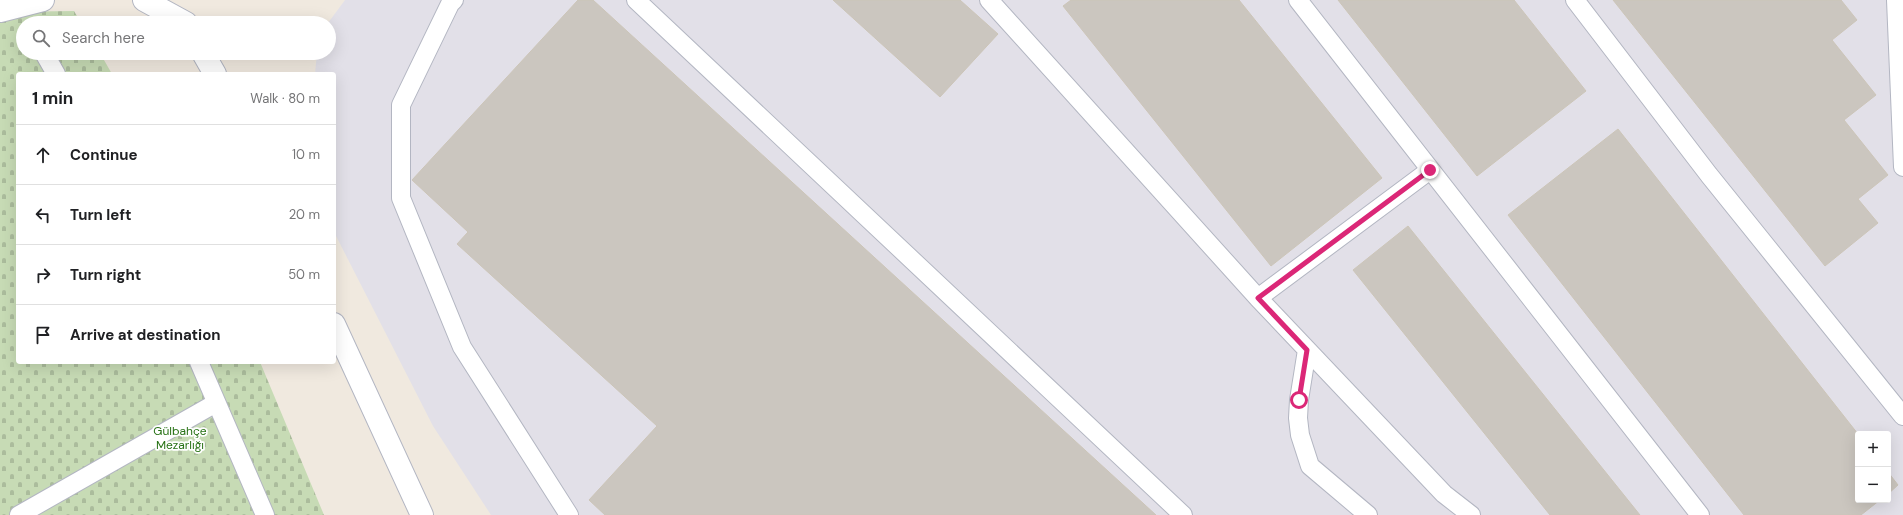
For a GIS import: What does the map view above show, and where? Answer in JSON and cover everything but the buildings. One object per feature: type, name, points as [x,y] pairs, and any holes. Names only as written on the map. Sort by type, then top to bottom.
[{"type":"street","points":[[0,11],[43,0]]},
{"type":"street","points":[[144,0],[173,16]]},
{"type":"street","points":[[208,60],[214,72]]},
{"type":"street","points":[[336,328],[422,515]]},
{"type":"lane","points":[[454,0],[450,4],[401,105],[401,198],[462,347],[569,515]]},
{"type":"lane","points":[[636,0],[1183,515]]},
{"type":"lane","points":[[989,0],[1258,298],[1444,494],[1471,515]]},
{"type":"lane","points":[[1298,0],[1700,515]]},
{"type":"lane","points":[[1575,0],[1709,175],[1903,416]]},
{"type":"lane","points":[[1896,0],[1903,167]]},
{"type":"lane","points":[[48,60],[55,72]]},
{"type":"lane","points":[[1258,298],[1430,170]]},
{"type":"lane","points":[[1307,350],[1299,400],[1298,418],[1300,435],[1306,456],[1310,466],[1368,515]]},
{"type":"lane","points":[[200,364],[265,515]]},
{"type":"lane","points":[[19,515],[216,403]]},
{"type":"shaded area","points":[[345,0],[1903,0],[1903,515],[491,515],[433,426],[336,236],[336,72],[315,72],[316,60],[336,60],[336,16],[333,16]]},
{"type":"green space","name":"Gülbahçe Mezarlığı","points":[[74,11],[77,16],[16,16],[16,60],[104,60],[111,72],[16,72],[16,364],[261,364],[324,515],[0,515],[0,12]]},
{"type":"route","points":[[1299,400],[1307,350],[1258,298],[1430,170]]}]
